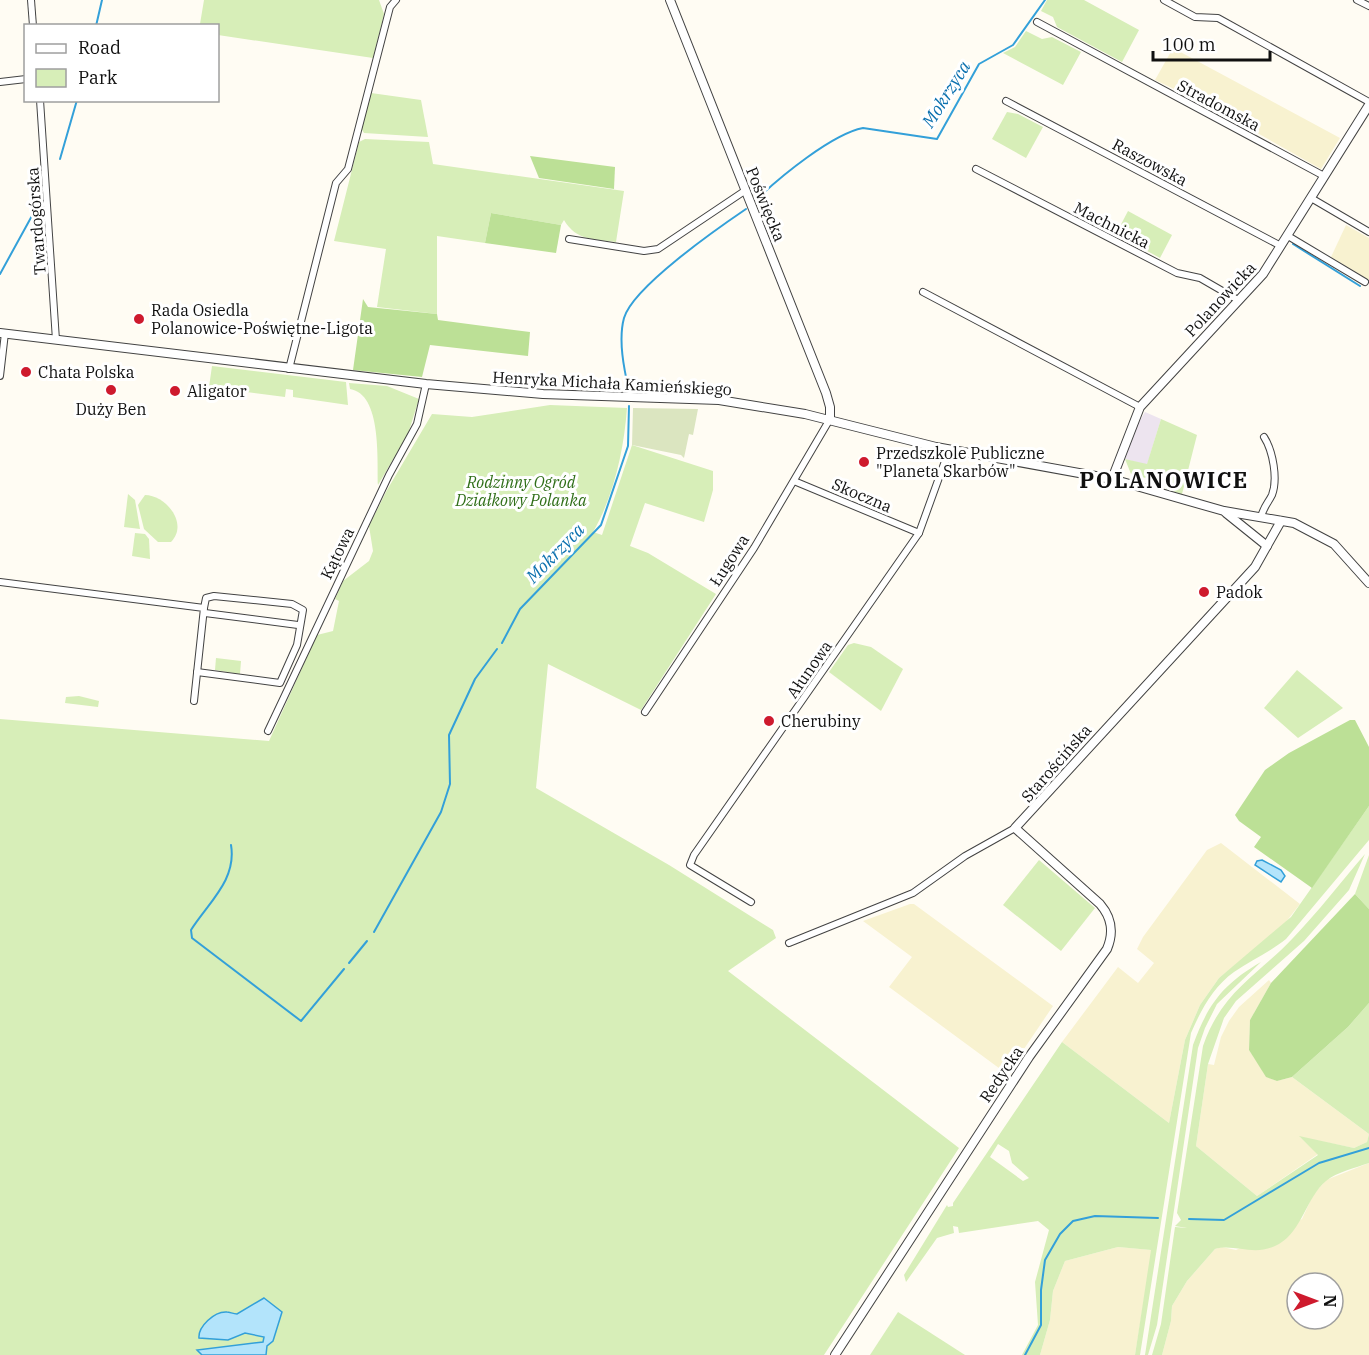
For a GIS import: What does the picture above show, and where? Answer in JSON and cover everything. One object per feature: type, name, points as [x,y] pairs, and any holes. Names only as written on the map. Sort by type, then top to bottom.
[{"type":"street","points":[[31,0],[33,24]]},
{"type":"street","points":[[289,369],[336,183],[348,169],[390,7],[396,0]]},
{"type":"street","name":"Poświęcka","points":[[670,0],[829,399],[830,419]]},
{"type":"street","points":[[1164,0],[1195,17],[1218,18],[1369,103]]},
{"type":"street","points":[[1357,0],[1369,6]]},
{"type":"street","name":"Stradomska","points":[[1037,22],[1324,176]]},
{"type":"street","points":[[0,82],[24,79]]},
{"type":"street","name":"Raszowska","points":[[1006,101],[1281,246]]},
{"type":"street","name":"Twardogórska","points":[[40,102],[56,340]]},
{"type":"street","name":"Polanowicka","points":[[1112,479],[1140,407],[1263,274],[1369,103]]},
{"type":"street","name":"Machnicka","points":[[976,169],[1177,273],[1200,278],[1238,300]]},
{"type":"street","points":[[569,239],[644,251],[658,249],[746,190]]},
{"type":"street","points":[[1311,198],[1369,232]]},
{"type":"street","points":[[1288,236],[1365,282]]},
{"type":"street","points":[[923,292],[1140,407]]},
{"type":"street","points":[[0,376],[3,333]]},
{"type":"street","name":"Henryka Michała Kamieńskiego","points":[[3,333],[426,384],[543,394],[719,400],[830,419],[949,450],[1112,479],[1224,511],[1281,520],[1302,526],[1334,544],[1369,583]]},
{"type":"street","name":"Kątowa","points":[[268,731],[390,474],[417,424],[426,384]]},
{"type":"street","name":"Ługowa","points":[[645,712],[754,548],[830,419]]},
{"type":"street","points":[[1261,517],[1274,483],[1271,454],[1264,437]]},
{"type":"street","name":"Ałunowa","points":[[751,902],[690,865],[694,855],[919,533],[949,450]]},
{"type":"street","name":"Skoczna","points":[[794,481],[919,533]]},
{"type":"street","points":[[1224,511],[1267,546]]},
{"type":"street","name":"Starościńska","points":[[789,943],[914,893],[965,856],[1015,828],[1255,567],[1281,520]]},
{"type":"street","points":[[0,582],[298,624]]},
{"type":"street","points":[[194,701],[197,672],[205,611],[206,598],[214,596],[292,604],[303,610],[304,616],[298,624],[297,645],[280,683],[197,672]]},
{"type":"street","name":"Redycka","points":[[835,1355],[1029,1057],[1107,949],[1112,937],[1108,913],[1100,904],[1015,828]]},
{"type":"shaded area","points":[[1173,48],[1340,138],[1321,169],[1206,104],[1155,80]]},
{"type":"shaded area","points":[[1346,225],[1369,238],[1369,280],[1331,257]]},
{"type":"shaded area","points":[[1145,412],[1161,419],[1147,465],[1125,459],[1136,427]]},
{"type":"shaded area","points":[[1221,843],[1300,904],[1282,927],[1219,978],[1200,1005],[1185,1040],[1169,1123],[1062,1042],[1118,967],[1138,983],[1154,963],[1137,949],[1143,937],[1207,850]]},
{"type":"shaded area","points":[[914,904],[1053,1006],[1007,1074],[889,987],[912,957],[863,921]]},
{"type":"shaded area","points":[[1269,980],[1271,983],[1250,1020],[1249,1050],[1267,1077],[1277,1081],[1292,1077],[1369,1134],[1367,1142],[1354,1148],[1300,1137],[1318,1154],[1257,1196],[1196,1146],[1208,1064],[1214,1065],[1221,1037],[1239,1007]]},
{"type":"shaded area","points":[[1369,1163],[1369,1355],[1162,1355],[1171,1321],[1172,1306],[1187,1281],[1215,1249],[1222,1247],[1236,1250],[1302,1219],[1313,1195],[1326,1180]]},
{"type":"shaded area","points":[[1118,1247],[1152,1250],[1135,1355],[1040,1355],[1050,1320],[1053,1291],[1065,1261]]},
{"type":"green space","points":[[204,0],[379,0],[384,14],[373,58],[219,35],[219,24],[200,24]]},
{"type":"green space","points":[[1047,0],[1084,0],[1139,30],[1122,62],[1057,27],[1053,17],[1041,11]]},
{"type":"green space","points":[[1026,31],[1042,39],[1052,37],[1081,52],[1063,85],[1003,53],[1015,47]]},
{"type":"green space","points":[[371,93],[421,100],[428,137],[364,133],[361,128]]},
{"type":"green space","points":[[1007,112],[1018,114],[1043,127],[1026,158],[992,139]]},
{"type":"green space","points":[[365,139],[429,142],[433,164],[624,191],[616,242],[587,238],[574,232],[564,220],[561,225],[491,213],[485,243],[437,236],[437,314],[377,307],[386,249],[334,241],[359,142]]},
{"type":"green space","points":[[530,156],[615,167],[614,189],[539,178]]},
{"type":"green space","points":[[1128,211],[1172,235],[1160,258],[1116,234]]},
{"type":"green space","points":[[491,213],[561,225],[556,253],[485,243]]},
{"type":"green space","points":[[363,299],[368,307],[437,314],[438,320],[530,332],[528,356],[430,345],[422,377],[353,370]]},
{"type":"green space","points":[[212,366],[346,382],[348,405],[293,397],[293,390],[286,389],[285,397],[209,387]]},
{"type":"green space","points":[[349,383],[387,386],[419,399],[408,434],[378,485],[376,430],[373,415],[368,403],[360,394],[350,389]]},
{"type":"green space","name":"Rodzinny Ogród Działkowy Polanka","points":[[550,405],[627,408],[617,472],[607,503],[593,532],[602,535],[632,445],[713,471],[713,490],[704,522],[645,503],[630,546],[648,553],[716,594],[641,710],[548,664],[536,788],[669,865],[773,930],[776,938],[728,971],[959,1148],[824,1355],[0,1355],[0,719],[269,741],[317,635],[333,631],[339,601],[335,599],[343,581],[369,561],[373,551],[369,526],[387,490],[432,414],[472,417]]},
{"type":"green space","points":[[633,408],[698,409],[693,435],[689,434],[684,458],[681,455],[632,445]]},
{"type":"green space","points":[[1161,419],[1197,435],[1182,494],[1166,489],[1167,484],[1131,474],[1125,459],[1147,464]]},
{"type":"green space","points":[[128,494],[135,500],[140,529],[124,527]]},
{"type":"green space","points":[[145,495],[160,500],[173,512],[177,527],[176,535],[171,542],[158,542],[144,529],[138,505]]},
{"type":"green space","points":[[135,533],[145,534],[149,539],[150,559],[132,556]]},
{"type":"green space","points":[[854,643],[871,647],[903,669],[881,711],[829,672],[848,645]]},
{"type":"green space","points":[[216,658],[241,661],[240,674],[215,670]]},
{"type":"green space","points":[[1297,670],[1343,708],[1298,738],[1264,708]]},
{"type":"green space","points":[[79,696],[99,701],[98,707],[65,703],[66,697]]},
{"type":"green space","points":[[1350,720],[1355,720],[1369,747],[1369,806],[1312,888],[1254,847],[1261,837],[1239,821],[1235,815],[1265,770],[1289,753]]},
{"type":"green space","points":[[1369,806],[1369,840],[1286,939],[1234,972],[1220,985],[1203,1008],[1191,1033],[1140,1355],[1135,1355],[1151,1250],[1118,1247],[1065,1261],[1053,1291],[1050,1320],[1040,1355],[1022,1355],[1038,1325],[1035,1282],[1049,1230],[1038,1221],[959,1233],[958,1227],[953,1226],[954,1233],[937,1238],[906,1282],[904,1275],[947,1205],[948,1207],[953,1206],[1062,1042],[1169,1123],[1185,1040],[1200,1005],[1219,978],[1291,917]],"holes":[[[998,1144],[1009,1151],[1012,1163],[1029,1178],[1023,1181],[990,1157]]]},
{"type":"green space","points":[[1365,854],[1349,890],[1304,941],[1236,1001],[1224,1018],[1208,1064],[1196,1146],[1257,1196],[1318,1155],[1299,1136],[1354,1148],[1367,1142],[1369,1134],[1369,1163],[1326,1181],[1313,1196],[1299,1223],[1279,1244],[1262,1250],[1215,1249],[1187,1281],[1172,1306],[1171,1321],[1162,1355],[1152,1355],[1161,1324],[1175,1227],[1187,1228],[1175,1226],[1181,1220],[1177,1213],[1203,1046],[1211,1027],[1230,998],[1293,938]]},
{"type":"green space","points":[[1369,855],[1369,909],[1355,894]]},
{"type":"green space","points":[[1039,860],[1095,908],[1061,951],[1003,905]]},
{"type":"green space","points":[[1355,894],[1369,909],[1369,1003],[1348,1027],[1292,1077],[1277,1081],[1266,1077],[1249,1050],[1250,1020],[1271,983]]},
{"type":"green space","points":[[1261,962],[1217,1004],[1198,1048],[1157,1325],[1148,1355],[1145,1355],[1193,1045],[1218,996],[1236,978]]},
{"type":"green space","points":[[1369,1003],[1369,1134],[1292,1077],[1348,1027]]},
{"type":"green space","points":[[898,1312],[965,1355],[870,1355]]},
{"type":"water","points":[[1262,860],[1281,870],[1285,876],[1281,882],[1255,865],[1257,861]]},
{"type":"water","points":[[264,1298],[282,1312],[273,1341],[267,1346],[266,1355],[202,1355],[197,1350],[263,1342],[264,1337],[245,1333],[228,1340],[199,1338],[199,1334],[204,1325],[217,1314],[228,1312],[237,1314]]},
{"type":"waterway","points":[[96,24],[102,0]]},
{"type":"waterway","name":"Mokrzyca","points":[[757,199],[779,179],[822,147],[850,132],[863,128],[937,139],[979,64],[1013,45],[1045,0]]},
{"type":"waterway","points":[[60,159],[76,102]]},
{"type":"waterway","points":[[0,274],[39,203]]},
{"type":"waterway","name":"Mokrzyca","points":[[629,391],[624,364],[622,327],[631,305],[659,275],[678,259],[746,209]]},
{"type":"waterway","points":[[1293,244],[1360,286]]},
{"type":"waterway","name":"Mokrzyca","points":[[502,643],[520,609],[601,525],[628,446],[629,406]]},
{"type":"waterway","name":"Mokrzyca","points":[[374,932],[441,812],[450,784],[449,735],[475,679],[497,649]]},
{"type":"waterway","points":[[231,845],[230,869],[220,891],[191,930],[192,938],[301,1021],[344,969]]},
{"type":"waterway","points":[[349,963],[367,941]]},
{"type":"waterway","points":[[1189,1219],[1224,1220],[1319,1163],[1369,1148]]},
{"type":"waterway","points":[[1025,1355],[1041,1325],[1041,1290],[1045,1260],[1060,1234],[1073,1221],[1095,1216],[1158,1218]]},
{"type":"place","name":"Rada Osiedla Polanowice-Poświętne-Ligota","points":[[139,319]]},
{"type":"place","name":"Chata Polska","points":[[26,372]]},
{"type":"place","name":"Duży Ben","points":[[111,390]]},
{"type":"place","name":"Aligator","points":[[175,391]]},
{"type":"place","name":"Przedszkole Publiczne \"Planeta Skarbów\"","points":[[864,462]]},
{"type":"place","name":"Padok","points":[[1204,592]]},
{"type":"place","name":"Cherubiny","points":[[769,721]]},
{"type":"district","name":"POLANOWICE","points":[[1164,479]]}]
